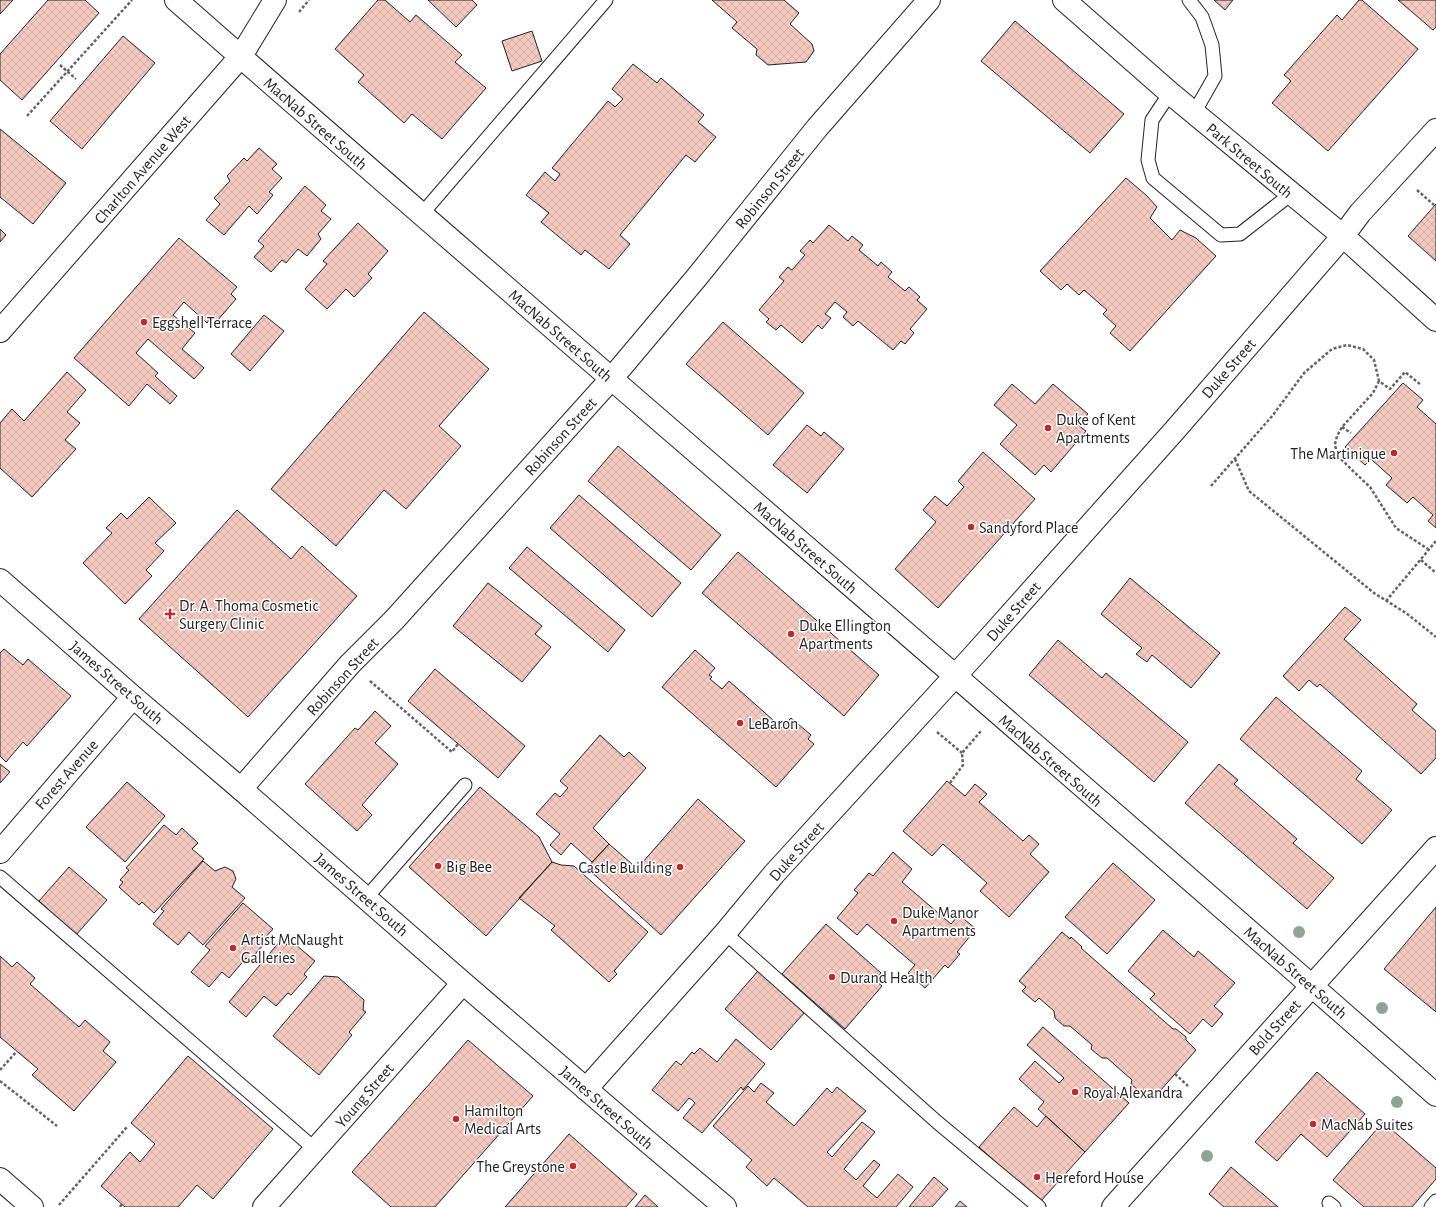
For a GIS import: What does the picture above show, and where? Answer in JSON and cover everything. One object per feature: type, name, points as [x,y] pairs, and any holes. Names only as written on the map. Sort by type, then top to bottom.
[{"type":"street","name":"MacNab Street South","points":[[176,0],[421,215],[612,378],[1312,985],[1436,1095]]},
{"type":"street","name":"Charlton Avenue West","points":[[0,331],[241,56],[274,0]]},
{"type":"street","name":"Robinson Street","points":[[241,789],[350,664],[395,619],[612,378],[697,277],[817,128],[929,0]]},
{"type":"street","name":"Park Street South","points":[[1064,0],[1170,93],[1343,236],[1436,320]]},
{"type":"street","name":"Duke Street","points":[[586,1089],[774,874],[1175,430],[1343,236],[1360,213],[1436,130]]},
{"type":"street","name":"James Street South","points":[[0,580],[462,983],[725,1207]]},
{"type":"street","name":"Forest Avenue","points":[[0,852],[133,697]]},
{"type":"street","name":"Bold Street","points":[[1113,1207],[1436,848]]},
{"type":"street","name":"Young Street","points":[[264,1207],[316,1150],[462,983]]},
{"type":"street","points":[[0,1179],[32,1207]]},
{"type":"lane","points":[[421,215],[606,0]]},
{"type":"lane","points":[[1189,0],[1202,17],[1212,45],[1215,76],[1194,113]]},
{"type":"lane","points":[[1170,93],[1152,120],[1148,160],[1153,178],[1221,235],[1240,234],[1291,194]]},
{"type":"lane","points":[[366,898],[465,785]]},
{"type":"lane","points":[[0,877],[316,1150]]},
{"type":"lane","points":[[724,933],[937,1122],[1039,1207]]},
{"type":"lane","points":[[1431,1207],[1436,1201]]},
{"type":"path","points":[[27,116],[132,0]]},
{"type":"path","points":[[60,65],[76,79]]},
{"type":"path","points":[[1211,486],[1273,415],[1304,373],[1332,349],[1347,345],[1363,349],[1374,360],[1379,381],[1373,393],[1342,427],[1335,444],[1337,454],[1352,471],[1370,487],[1396,528],[1428,549]]},
{"type":"path","points":[[1379,381],[1390,389],[1405,372],[1421,385]]},
{"type":"path","points":[[1342,427],[1351,433]]},
{"type":"path","points":[[1234,459],[1248,491],[1374,593],[1406,613],[1436,637]]},
{"type":"path","points":[[1386,601],[1436,541]]},
{"type":"path","points":[[1420,560],[1436,573]]},
{"type":"path","points":[[350,664],[452,752],[458,744]]},
{"type":"path","points":[[934,729],[962,754],[963,765],[950,783]]},
{"type":"path","points":[[962,754],[983,729]]},
{"type":"path","points":[[0,1070],[17,1051]]},
{"type":"path","points":[[1175,1074],[1185,1084]]},
{"type":"path","points":[[0,1081],[57,1126]]},
{"type":"path","points":[[56,1207],[127,1127]]},
{"type":"building","points":[[0,0],[13,0],[0,14]]},
{"type":"building","points":[[48,0],[85,0],[99,13],[22,100],[0,80],[0,54]]},
{"type":"building","points":[[378,0],[385,0],[410,22],[416,15],[462,55],[455,62],[486,88],[442,139],[412,114],[404,123],[358,82],[364,75],[335,49]]},
{"type":"building","points":[[428,0],[472,0],[477,5],[456,27]]},
{"type":"building","points":[[712,0],[784,0],[799,13],[790,24],[812,44],[814,51],[806,62],[768,65],[756,55],[757,49],[732,28],[737,22]]},
{"type":"building","points":[[1214,0],[1233,0],[1225,10]]},
{"type":"building","points":[[1359,0],[1362,0],[1418,49],[1328,151],[1272,103],[1291,81],[1284,75],[1337,15],[1342,20]]},
{"type":"building","points":[[1398,0],[1436,0],[1436,27],[1433,30]]},
{"type":"building","points":[[1015,21],[1124,114],[1090,153],[981,61]]},
{"type":"building","points":[[532,31],[542,61],[512,71],[502,41]]},
{"type":"building","points":[[123,36],[155,63],[82,149],[50,121]]},
{"type":"building","points":[[633,64],[657,83],[661,78],[704,115],[698,122],[716,137],[695,162],[686,155],[620,235],[630,244],[609,269],[585,250],[581,255],[541,222],[549,213],[526,195],[545,172],[555,181],[560,174],[552,168],[608,101],[615,107],[623,99],[612,89]]},
{"type":"building","points":[[0,129],[66,183],[33,224],[0,197]]},
{"type":"building","points":[[259,148],[277,164],[272,169],[282,178],[269,192],[273,195],[257,214],[249,206],[224,235],[206,220],[220,204],[214,198],[230,181],[227,176],[244,158],[247,161]]},
{"type":"building","points":[[1126,178],[1146,195],[1157,207],[1150,218],[1172,240],[1180,230],[1196,238],[1216,256],[1130,351],[1110,333],[1116,326],[1103,314],[1107,310],[1084,290],[1079,295],[1067,284],[1061,290],[1040,271]]},
{"type":"building","points":[[305,186],[326,205],[321,211],[331,219],[318,234],[321,239],[307,256],[298,249],[286,263],[282,260],[271,272],[254,257],[264,246],[258,241]]},
{"type":"building","points":[[1436,204],[1436,261],[1408,236]]},
{"type":"building","points":[[358,223],[388,251],[368,274],[372,278],[354,297],[346,289],[327,309],[305,289],[327,264],[323,261]]},
{"type":"building","points":[[829,225],[848,241],[852,236],[863,245],[859,250],[878,266],[881,262],[892,272],[888,277],[905,291],[909,287],[920,297],[917,300],[927,309],[910,329],[914,333],[905,344],[901,341],[893,350],[858,321],[853,326],[843,317],[847,312],[835,302],[825,314],[831,318],[822,329],[818,325],[802,343],[781,325],[776,330],[766,322],[769,319],[759,310],[784,281],[779,277],[788,267],[792,270],[805,255],[800,251],[810,240],[813,243]]},
{"type":"building","points":[[0,229],[6,235],[0,242]]},
{"type":"building","name":"Eggshell Terrace","points":[[179,238],[237,287],[231,294],[236,299],[217,321],[212,316],[207,323],[184,302],[173,315],[195,333],[182,349],[204,368],[194,379],[148,339],[136,353],[158,373],[155,376],[177,396],[170,404],[147,384],[129,406],[74,358]]},
{"type":"building","points":[[424,312],[489,369],[439,426],[461,446],[406,509],[384,490],[336,546],[271,489]]},
{"type":"building","points":[[264,315],[284,331],[250,371],[231,354]]},
{"type":"building","points":[[723,322],[804,393],[768,435],[686,364]]},
{"type":"building","points":[[67,372],[86,390],[67,412],[80,423],[65,440],[76,449],[32,497],[0,468],[0,423],[12,409],[24,421]]},
{"type":"building","name":"The Martinique","points":[[1403,383],[1423,400],[1417,407],[1436,424],[1436,528],[1428,521],[1433,515],[1413,497],[1407,503],[1386,485],[1392,478],[1371,459],[1365,465],[1345,447]]},
{"type":"building","name":"Duke of Kent Apartments","points":[[1012,384],[1035,404],[1053,384],[1088,414],[1078,425],[1086,431],[1051,472],[1044,465],[1035,475],[1000,444],[1017,425],[994,405]]},
{"type":"building","points":[[807,425],[821,436],[824,432],[844,449],[807,493],[773,465]]},
{"type":"building","points":[[618,446],[721,535],[691,570],[588,481]]},
{"type":"building","name":"Sandyford Place","points":[[983,452],[1035,499],[938,608],[895,569],[936,522],[923,510],[935,496],[947,506],[964,487],[958,481]]},
{"type":"building","points":[[579,495],[681,583],[652,617],[550,528]]},
{"type":"building","points":[[149,497],[176,523],[155,543],[164,551],[146,570],[152,576],[125,604],[83,563],[112,533],[106,528],[121,513],[127,519]]},
{"type":"building","points":[[237,510],[291,559],[302,546],[357,596],[248,717],[139,619]]},
{"type":"building","points":[[527,547],[625,630],[608,652],[509,568]]},
{"type":"building","name":"Duke Ellington Apartments","points":[[738,552],[879,675],[844,716],[702,593]]},
{"type":"building","points":[[1130,578],[1220,653],[1191,688],[1152,655],[1147,662],[1136,654],[1142,648],[1101,614]]},
{"type":"building","points":[[488,583],[542,626],[535,634],[551,647],[522,682],[453,626]]},
{"type":"building","points":[[1345,607],[1361,620],[1344,639],[1417,704],[1412,710],[1436,731],[1436,758],[1421,774],[1320,684],[1317,687],[1309,680],[1299,691],[1283,676]]},
{"type":"building","points":[[1058,640],[1102,678],[1106,673],[1188,742],[1154,782],[1029,675]]},
{"type":"building","points":[[4,649],[23,665],[28,659],[71,696],[27,746],[23,742],[6,762],[0,756],[0,653]]},
{"type":"building","name":"LeBaron","points":[[695,650],[715,668],[709,675],[712,677],[710,679],[722,689],[729,681],[782,728],[791,718],[811,735],[808,739],[814,744],[776,787],[662,687]]},
{"type":"building","points":[[435,669],[525,746],[498,778],[408,701]]},
{"type":"building","points":[[1276,697],[1362,771],[1356,779],[1392,810],[1362,844],[1240,739]]},
{"type":"building","points":[[375,711],[391,726],[375,743],[398,764],[362,805],[372,815],[357,831],[305,784],[355,728],[358,730]]},
{"type":"building","points":[[600,735],[624,757],[629,752],[646,768],[593,828],[609,844],[592,862],[571,843],[561,855],[550,845],[560,834],[536,814],[555,793],[560,797],[568,788],[560,781]]},
{"type":"building","points":[[0,764],[10,772],[0,783]]},
{"type":"building","points":[[1219,764],[1238,780],[1234,784],[1297,839],[1293,843],[1334,878],[1307,909],[1185,803]]},
{"type":"building","points":[[947,781],[965,796],[975,784],[987,794],[979,802],[1023,841],[1029,835],[1039,844],[1030,854],[1049,872],[1009,917],[980,891],[987,883],[943,844],[932,856],[903,831]]},
{"type":"building","points":[[127,782],[165,816],[125,862],[86,827]]},
{"type":"building","points":[[480,787],[539,837],[552,862],[486,936],[409,867]]},
{"type":"building","name":"Castle Building","points":[[698,799],[745,841],[661,935],[587,868],[609,844],[632,864],[630,867],[635,871]]},
{"type":"building","points":[[164,825],[176,835],[182,828],[198,843],[192,849],[204,859],[154,913],[142,902],[139,905],[119,887],[123,882],[120,880],[129,870],[126,868]]},
{"type":"building","name":"Duke Manor Apartments","points":[[893,852],[912,869],[902,882],[951,924],[959,915],[976,929],[957,952],[960,954],[948,968],[945,965],[925,988],[908,973],[915,965],[867,924],[857,935],[837,918],[858,893],[854,890],[869,873],[873,876]]},
{"type":"building","points":[[203,861],[215,871],[225,867],[233,871],[236,879],[232,887],[245,898],[203,945],[189,932],[178,945],[153,924],[164,911],[161,909]]},
{"type":"building","points":[[552,862],[561,865],[574,866],[648,932],[614,971],[617,974],[609,982],[551,930],[555,926],[519,898]]},
{"type":"building","points":[[1113,863],[1155,900],[1107,954],[1065,917]]},
{"type":"building","points":[[69,867],[107,900],[76,935],[39,901]]},
{"type":"building","points":[[243,903],[273,929],[262,941],[265,943],[249,961],[246,958],[229,978],[222,972],[209,987],[191,972],[210,950],[205,946]]},
{"type":"building","points":[[1436,907],[1436,1012],[1384,969]]},
{"type":"building","name":"Durand Health","points":[[826,924],[881,973],[875,980],[882,986],[845,1029],[782,974]]},
{"type":"building","points":[[1163,930],[1194,957],[1198,951],[1235,983],[1214,1006],[1223,1014],[1212,1027],[1203,1019],[1190,1034],[1150,999],[1155,994],[1128,971]]},
{"type":"building","points":[[1062,932],[1070,939],[1071,937],[1082,947],[1081,948],[1173,1029],[1176,1029],[1186,1037],[1186,1040],[1196,1050],[1153,1099],[1144,1090],[1138,1090],[1131,1084],[1132,1080],[1107,1058],[1102,1058],[1091,1049],[1092,1045],[1070,1026],[1064,1026],[1055,1018],[1054,1011],[1039,998],[1035,1002],[1022,991],[1026,987],[1019,981]]},
{"type":"building","points":[[290,940],[315,961],[304,974],[307,977],[291,995],[288,993],[276,1006],[264,996],[246,1017],[229,1002],[280,941],[286,945]]},
{"type":"building","points":[[0,956],[12,967],[17,962],[35,978],[30,984],[79,1027],[85,1020],[110,1042],[103,1051],[116,1062],[74,1111],[32,1075],[38,1069],[0,1037]]},
{"type":"building","points":[[758,971],[805,1012],[771,1050],[725,1009]]},
{"type":"building","points":[[324,976],[338,977],[364,1000],[363,1010],[366,1012],[349,1032],[352,1035],[319,1075],[273,1036]]},
{"type":"building","name":"Royal Alexandra","points":[[1043,1027],[1129,1103],[1085,1152],[1038,1109],[1044,1102],[1019,1079],[1035,1061],[1059,1083],[1064,1078],[1027,1045]]},
{"type":"building","points":[[736,1039],[765,1064],[743,1090],[741,1087],[702,1133],[683,1118],[695,1103],[692,1100],[689,1098],[678,1111],[652,1090],[676,1061],[681,1065],[692,1052],[694,1054],[700,1048],[717,1062]]},
{"type":"building","name":"Hamilton Medical Arts","points":[[468,1040],[533,1096],[435,1207],[391,1207],[352,1172]]},
{"type":"building","points":[[188,1056],[273,1129],[213,1199],[197,1185],[178,1207],[125,1207],[101,1186],[130,1152],[140,1162],[155,1144],[131,1123]]},
{"type":"building","name":"MacNab Suites","points":[[1317,1072],[1365,1114],[1327,1157],[1301,1134],[1277,1161],[1255,1142]]},
{"type":"building","points":[[761,1083],[774,1093],[766,1102],[794,1126],[827,1088],[832,1093],[837,1087],[866,1111],[827,1152],[832,1157],[862,1122],[875,1132],[844,1169],[856,1180],[874,1160],[880,1165],[863,1186],[877,1198],[898,1174],[913,1187],[896,1207],[808,1207],[774,1178],[767,1186],[746,1167],[752,1160],[713,1126],[748,1086],[754,1092]]},
{"type":"building","name":"Hereford House","points":[[1014,1107],[1037,1127],[1046,1116],[1085,1152],[1040,1202],[979,1147]]},
{"type":"building","points":[[1383,1122],[1436,1168],[1436,1179],[1412,1207],[1364,1207],[1333,1180]]},
{"type":"building","name":"The Greystone","points":[[569,1134],[637,1194],[626,1207],[505,1207]]},
{"type":"building","points":[[1231,1167],[1278,1207],[1224,1207],[1209,1194]]},
{"type":"building","points":[[934,1177],[948,1189],[932,1207],[909,1207]]},
{"type":"building","points":[[645,1195],[658,1207],[635,1207]]},
{"type":"building","points":[[960,1201],[967,1207],[955,1207]]},
{"type":"place","name":"Eggshell Terrace","points":[[144,322]]},
{"type":"place","name":"Duke of Kent Apartments","points":[[1048,428]]},
{"type":"place","name":"The Martinique","points":[[1394,453]]},
{"type":"place","name":"Sandyford Place","points":[[971,527]]},
{"type":"place","name":"Dr. A. Thoma Cosmetic Surgery Clinic","points":[[170,614]]},
{"type":"place","name":"Duke Ellington Apartments","points":[[791,634]]},
{"type":"place","name":"LeBaron","points":[[740,723]]},
{"type":"place","name":"Big Bee","points":[[438,866]]},
{"type":"place","name":"Castle Building","points":[[680,867]]},
{"type":"place","name":"Duke Manor Apartments","points":[[894,921]]},
{"type":"place","name":"Artist McNaught Galleries","points":[[233,948]]},
{"type":"place","name":"Durand Health","points":[[832,977]]},
{"type":"place","name":"Royal Alexandra","points":[[1075,1092]]},
{"type":"place","name":"Hamilton Medical Arts","points":[[456,1119]]},
{"type":"place","name":"MacNab Suites","points":[[1313,1124]]},
{"type":"place","name":"The Greystone","points":[[573,1166]]},
{"type":"place","name":"Hereford House","points":[[1037,1177]]}]
